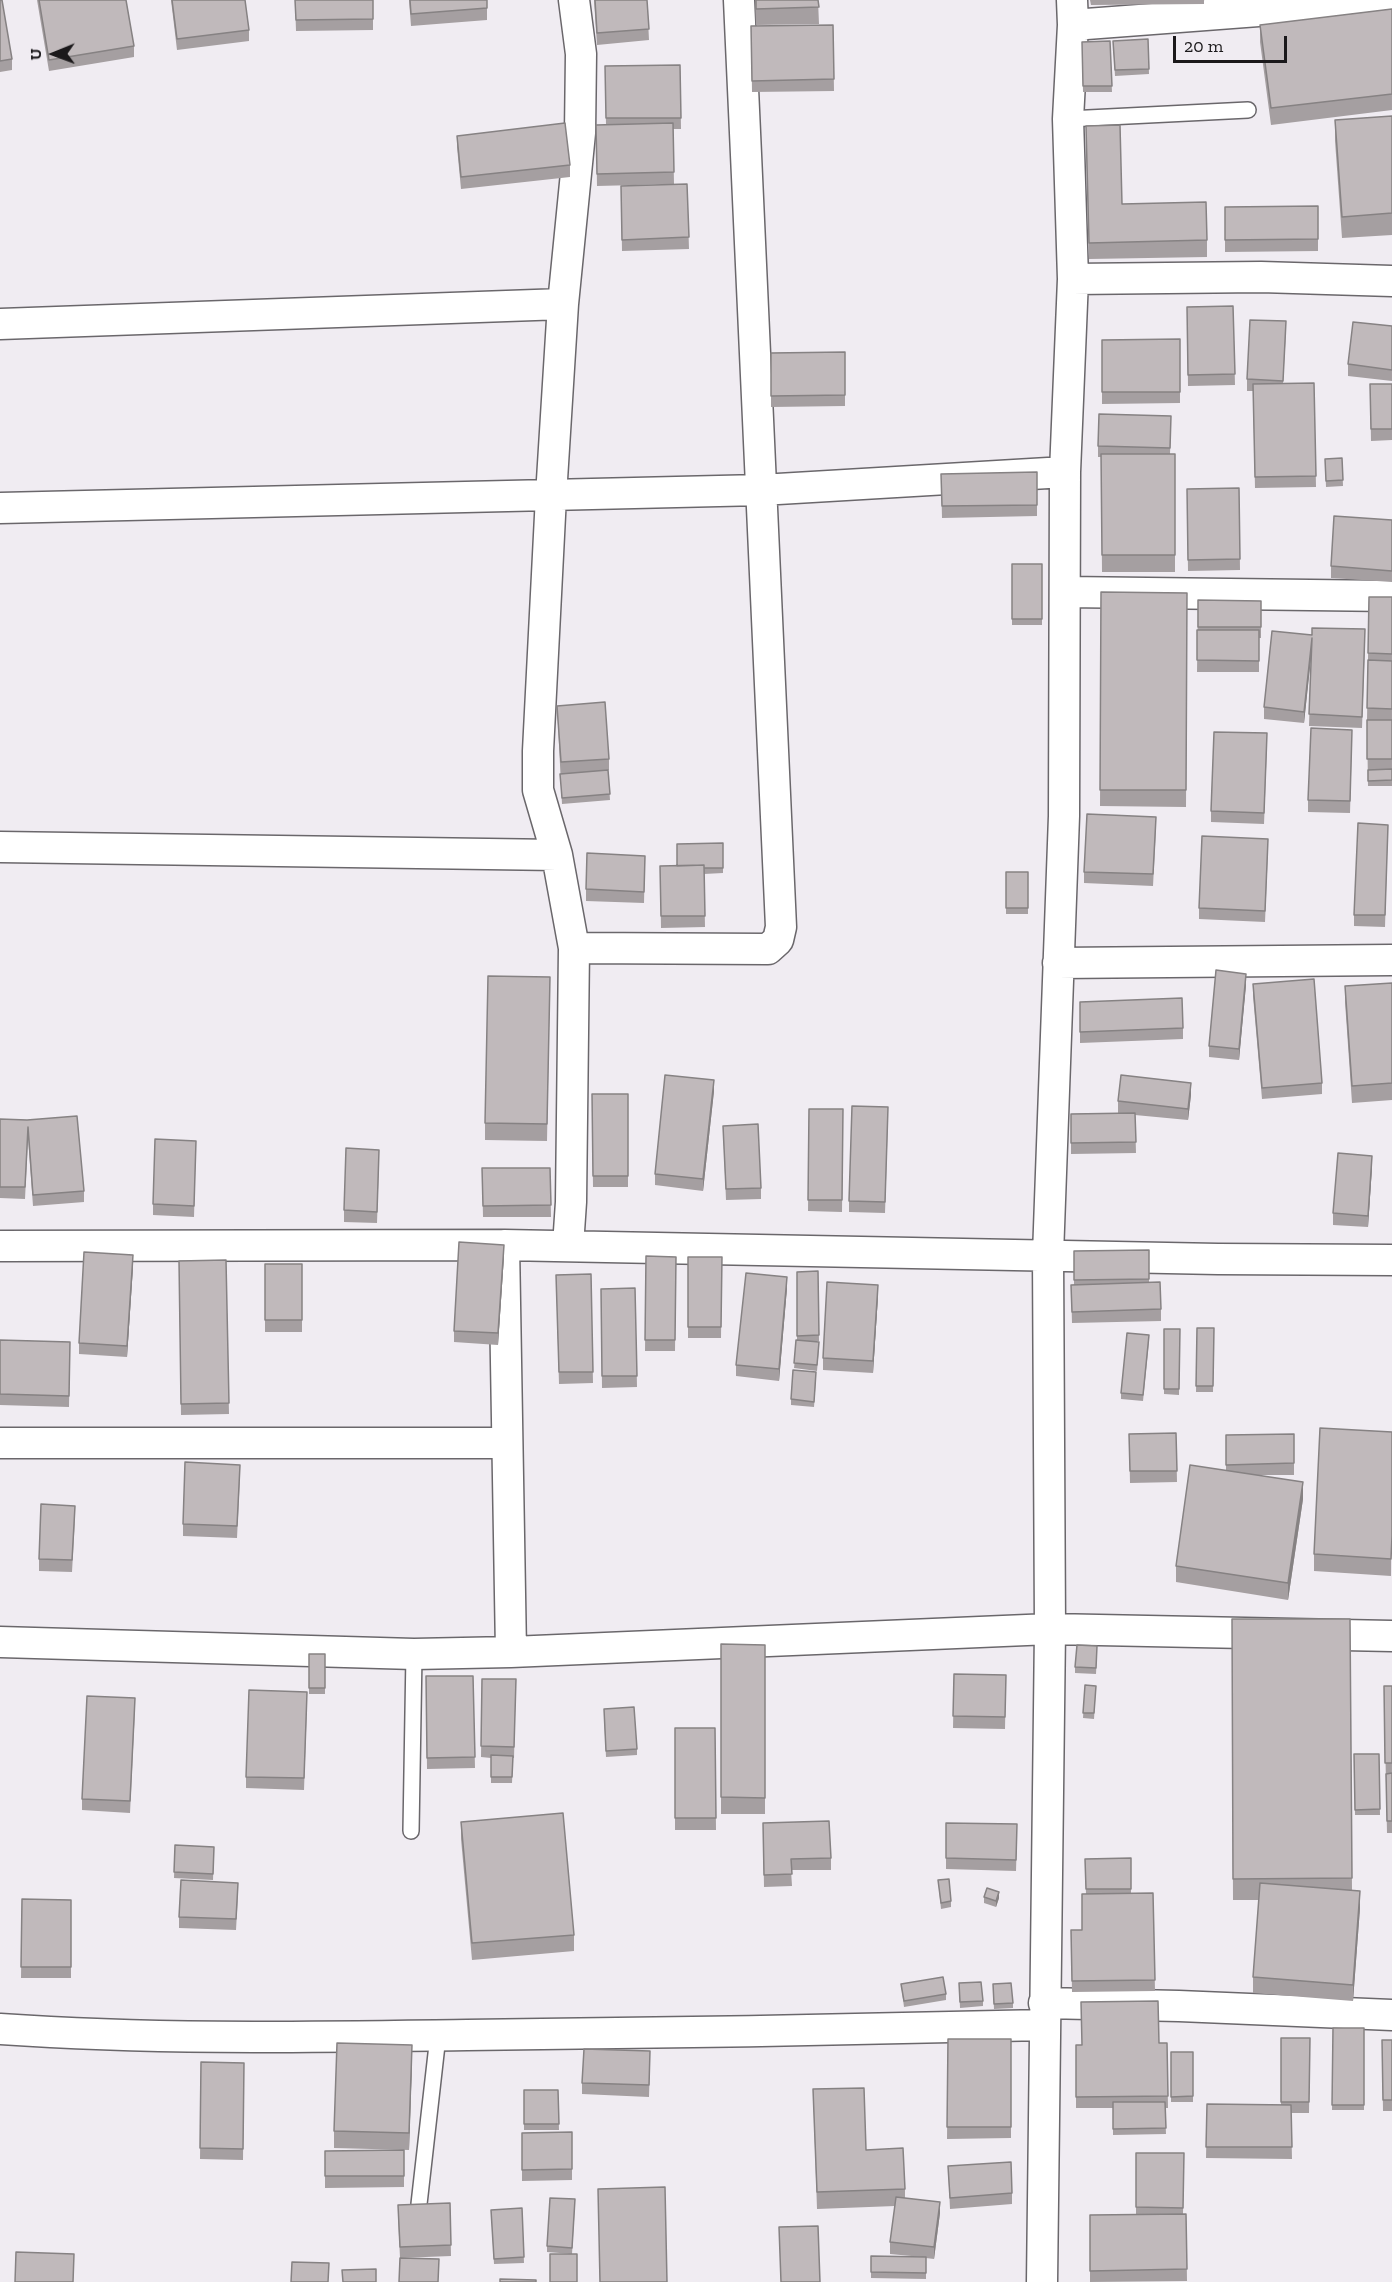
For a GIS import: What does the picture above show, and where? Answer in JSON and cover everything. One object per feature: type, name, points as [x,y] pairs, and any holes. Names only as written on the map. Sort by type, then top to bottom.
[{"type":"street","points":[[568,1246],[571,1202],[574,948],[557,855],[538,790],[538,751],[563,303],[580,133],[581,54],[574,0]]},
{"type":"street","points":[[574,948],[768,949],[778,940],[781,927],[739,0]]},
{"type":"street","points":[[1042,2282],[1050,1629],[1048,1254],[1064,816],[1065,472],[1073,279],[1068,119],[1072,13],[1392,1]]},
{"type":"street","points":[[1073,279],[1261,277],[1392,281]]},
{"type":"street","points":[[0,324],[563,303]]},
{"type":"street","points":[[0,508],[761,490],[1065,472]]},
{"type":"street","points":[[1066,592],[1392,596]]},
{"type":"street","points":[[0,847],[557,855]]},
{"type":"street","points":[[1058,963],[1392,960]]},
{"type":"street","points":[[504,1245],[511,1652]]},
{"type":"street","points":[[0,1246],[504,1245],[1218,1259],[1392,1260]]},
{"type":"street","points":[[0,1443],[507,1443]]},
{"type":"street","points":[[0,1642],[414,1654],[511,1652],[1050,1629],[1392,1636]]},
{"type":"street","points":[[0,2030],[133,2036],[264,2038],[804,2032],[1179,2006],[1392,2015]]},
{"type":"lane","points":[[1068,119],[1248,110]]},
{"type":"lane","points":[[411,1831],[414,1654]]},
{"type":"lane","points":[[419,2204],[438,2036]]},
{"type":"building","points":[[0,0],[2,0],[12,59],[0,61]]},
{"type":"building","points":[[39,0],[126,0],[134,46],[49,60]]},
{"type":"building","points":[[172,0],[245,0],[249,30],[177,39]]},
{"type":"building","points":[[295,0],[373,0],[373,19],[296,20]]},
{"type":"building","points":[[410,0],[487,0],[487,8],[411,14]]},
{"type":"building","points":[[595,0],[647,0],[649,29],[597,33]]},
{"type":"building","points":[[756,0],[818,0],[819,7],[756,9]]},
{"type":"building","points":[[1392,9],[1392,94],[1271,108],[1260,25]]},
{"type":"building","points":[[833,25],[834,79],[752,81],[751,26]]},
{"type":"building","points":[[1148,39],[1149,69],[1115,70],[1113,41]]},
{"type":"building","points":[[1110,41],[1112,86],[1083,86],[1082,42]]},
{"type":"building","points":[[680,65],[681,118],[606,118],[605,66]]},
{"type":"building","points":[[1392,116],[1392,213],[1342,217],[1335,120]]},
{"type":"building","points":[[565,123],[570,165],[461,177],[457,136]]},
{"type":"building","points":[[673,123],[674,172],[597,174],[596,125]]},
{"type":"building","points":[[1120,125],[1122,204],[1206,202],[1207,240],[1089,243],[1086,126]]},
{"type":"building","points":[[687,184],[689,237],[622,240],[621,186]]},
{"type":"building","points":[[1318,206],[1318,239],[1225,240],[1225,207]]},
{"type":"building","points":[[1233,306],[1235,374],[1188,375],[1187,307]]},
{"type":"building","points":[[1250,320],[1286,321],[1283,381],[1247,379]]},
{"type":"building","points":[[1353,322],[1392,326],[1392,370],[1348,364]]},
{"type":"building","points":[[1180,339],[1180,392],[1102,392],[1102,340]]},
{"type":"building","points":[[845,352],[845,395],[771,396],[771,353]]},
{"type":"building","points":[[1314,383],[1316,476],[1255,477],[1253,384]]},
{"type":"building","points":[[1370,384],[1392,384],[1392,429],[1371,429]]},
{"type":"building","points":[[1099,414],[1171,416],[1170,448],[1098,446]]},
{"type":"building","points":[[1101,454],[1175,454],[1175,555],[1102,555]]},
{"type":"building","points":[[1342,458],[1343,480],[1326,481],[1325,459]]},
{"type":"building","points":[[1037,472],[1037,505],[942,506],[941,474]]},
{"type":"building","points":[[1239,488],[1240,559],[1188,560],[1187,489]]},
{"type":"building","points":[[1334,516],[1392,520],[1392,571],[1331,566]]},
{"type":"building","points":[[1012,564],[1042,564],[1042,619],[1012,619]]},
{"type":"building","points":[[1101,592],[1187,593],[1186,790],[1100,790]]},
{"type":"building","points":[[1369,597],[1392,597],[1392,654],[1368,653]]},
{"type":"building","points":[[1198,600],[1261,601],[1261,627],[1198,627]]},
{"type":"building","points":[[1312,628],[1365,629],[1362,717],[1309,714],[1312,638],[1304,712],[1264,707],[1272,631],[1312,635]]},
{"type":"building","points":[[1197,630],[1259,630],[1259,661],[1197,660]]},
{"type":"building","points":[[1368,660],[1392,661],[1392,709],[1367,708]]},
{"type":"building","points":[[605,702],[609,759],[561,762],[557,706]]},
{"type":"building","points":[[1367,720],[1392,720],[1392,759],[1367,759]]},
{"type":"building","points":[[1311,728],[1352,730],[1350,801],[1308,800]]},
{"type":"building","points":[[1214,732],[1267,733],[1264,813],[1211,811]]},
{"type":"building","points":[[1392,769],[1392,780],[1368,781],[1368,770]]},
{"type":"building","points":[[608,770],[610,794],[562,798],[560,774]]},
{"type":"building","points":[[1087,814],[1156,817],[1153,874],[1084,872]]},
{"type":"building","points":[[1358,823],[1388,825],[1385,915],[1354,915]]},
{"type":"building","points":[[1202,836],[1268,839],[1265,911],[1199,908]]},
{"type":"building","points":[[723,843],[723,868],[704,868],[704,865],[677,866],[677,844]]},
{"type":"building","points":[[587,853],[645,856],[644,892],[586,889]]},
{"type":"building","points":[[704,865],[705,916],[661,916],[660,866]]},
{"type":"building","points":[[1006,872],[1028,872],[1028,908],[1006,908]]},
{"type":"building","points":[[1216,970],[1246,974],[1239,1049],[1209,1046]]},
{"type":"building","points":[[488,976],[550,977],[547,1124],[485,1123]]},
{"type":"building","points":[[1314,979],[1322,1083],[1262,1088],[1253,984]]},
{"type":"building","points":[[1392,983],[1392,1083],[1352,1086],[1345,986]]},
{"type":"building","points":[[1182,998],[1183,1028],[1080,1032],[1080,1002]]},
{"type":"building","points":[[665,1075],[714,1080],[703,1179],[655,1174]]},
{"type":"building","points":[[1121,1075],[1191,1083],[1188,1109],[1118,1101]]},
{"type":"building","points":[[592,1094],[628,1094],[628,1176],[593,1176]]},
{"type":"building","points":[[852,1106],[888,1107],[885,1202],[849,1201]]},
{"type":"building","points":[[809,1109],[843,1109],[842,1200],[808,1200]]},
{"type":"building","points":[[1135,1113],[1136,1142],[1071,1143],[1071,1114]]},
{"type":"building","points":[[77,1116],[84,1191],[33,1195],[28,1127],[25,1187],[0,1187],[0,1119],[27,1120]]},
{"type":"building","points":[[758,1124],[761,1188],[726,1189],[723,1126]]},
{"type":"building","points":[[155,1139],[196,1141],[194,1206],[153,1204]]},
{"type":"building","points":[[346,1148],[379,1150],[377,1212],[344,1210]]},
{"type":"building","points":[[1338,1153],[1372,1156],[1368,1216],[1333,1213]]},
{"type":"building","points":[[482,1168],[550,1168],[551,1205],[483,1206]]},
{"type":"building","points":[[459,1242],[504,1245],[498,1333],[454,1331]]},
{"type":"building","points":[[1149,1250],[1149,1279],[1074,1280],[1074,1251]]},
{"type":"building","points":[[84,1252],[133,1255],[127,1346],[79,1343]]},
{"type":"building","points":[[646,1256],[676,1257],[675,1340],[645,1340]]},
{"type":"building","points":[[688,1257],[722,1257],[721,1327],[688,1327]]},
{"type":"building","points":[[226,1260],[229,1403],[181,1404],[179,1261]]},
{"type":"building","points":[[265,1264],[302,1264],[302,1320],[265,1320]]},
{"type":"building","points":[[818,1271],[819,1335],[797,1336],[797,1272]]},
{"type":"building","points":[[746,1273],[787,1277],[779,1369],[736,1365]]},
{"type":"building","points":[[591,1274],[593,1372],[559,1372],[556,1275]]},
{"type":"building","points":[[827,1282],[878,1285],[873,1361],[823,1358]]},
{"type":"building","points":[[1160,1282],[1161,1309],[1072,1312],[1071,1285]]},
{"type":"building","points":[[635,1288],[637,1376],[602,1376],[601,1289]]},
{"type":"building","points":[[1197,1328],[1214,1328],[1213,1386],[1196,1386]]},
{"type":"building","points":[[1164,1329],[1180,1329],[1179,1389],[1164,1389]]},
{"type":"building","points":[[1127,1333],[1149,1335],[1143,1395],[1121,1393]]},
{"type":"building","points":[[0,1340],[70,1342],[69,1396],[0,1394]]},
{"type":"building","points":[[796,1340],[819,1342],[817,1365],[794,1363]]},
{"type":"building","points":[[793,1370],[816,1372],[814,1402],[791,1399]]},
{"type":"building","points":[[1320,1428],[1392,1432],[1391,1559],[1314,1554]]},
{"type":"building","points":[[1176,1433],[1177,1471],[1130,1471],[1129,1434]]},
{"type":"building","points":[[1294,1434],[1294,1463],[1226,1465],[1226,1435]]},
{"type":"building","points":[[185,1462],[240,1465],[237,1526],[183,1524]]},
{"type":"building","points":[[1190,1465],[1303,1482],[1288,1583],[1176,1566]]},
{"type":"building","points":[[41,1504],[75,1506],[72,1560],[39,1559]]},
{"type":"building","points":[[1232,1619],[1350,1619],[1352,1878],[1233,1879]]},
{"type":"building","points":[[721,1644],[765,1645],[765,1798],[721,1797]]},
{"type":"building","points":[[1077,1645],[1097,1646],[1096,1668],[1075,1667]]},
{"type":"building","points":[[309,1654],[325,1654],[325,1688],[309,1688]]},
{"type":"building","points":[[954,1674],[1006,1675],[1005,1717],[953,1716]]},
{"type":"building","points":[[426,1676],[473,1676],[475,1757],[427,1758]]},
{"type":"building","points":[[482,1679],[516,1679],[514,1747],[481,1746]]},
{"type":"building","points":[[1085,1685],[1096,1686],[1094,1713],[1083,1713]]},
{"type":"building","points":[[1384,1686],[1392,1686],[1392,1763],[1385,1763]]},
{"type":"building","points":[[249,1690],[307,1692],[304,1778],[246,1777]]},
{"type":"building","points":[[87,1696],[135,1698],[130,1801],[82,1799]]},
{"type":"building","points":[[634,1707],[637,1749],[606,1751],[604,1709]]},
{"type":"building","points":[[675,1728],[715,1728],[716,1818],[675,1818]]},
{"type":"building","points":[[1354,1754],[1379,1754],[1380,1809],[1355,1810]]},
{"type":"building","points":[[491,1755],[513,1756],[512,1777],[491,1777]]},
{"type":"building","points":[[1392,1773],[1392,1821],[1387,1821],[1386,1774]]},
{"type":"building","points":[[563,1813],[574,1935],[472,1943],[461,1822]]},
{"type":"building","points":[[829,1821],[831,1858],[791,1859],[792,1874],[764,1875],[763,1823]]},
{"type":"building","points":[[946,1823],[1017,1824],[1016,1860],[946,1858]]},
{"type":"building","points":[[175,1845],[214,1847],[213,1874],[174,1872]]},
{"type":"building","points":[[1131,1858],[1131,1889],[1086,1889],[1085,1859]]},
{"type":"building","points":[[949,1879],[951,1901],[941,1903],[938,1880]]},
{"type":"building","points":[[181,1880],[238,1883],[236,1919],[179,1917]]},
{"type":"building","points":[[1260,1883],[1360,1891],[1353,1985],[1253,1977]]},
{"type":"building","points":[[987,1888],[999,1892],[996,1901],[984,1897]]},
{"type":"building","points":[[1153,1893],[1155,1980],[1072,1981],[1071,1930],[1082,1930],[1082,1894]]},
{"type":"building","points":[[22,1899],[71,1900],[71,1967],[21,1967]]},
{"type":"building","points":[[943,1977],[946,1994],[904,2001],[901,1984]]},
{"type":"building","points":[[981,1982],[983,2001],[960,2002],[959,1983]]},
{"type":"building","points":[[1011,1983],[1013,2003],[994,2004],[993,1984]]},
{"type":"building","points":[[1158,2001],[1159,2043],[1167,2043],[1168,2096],[1076,2097],[1076,2045],[1082,2045],[1081,2002]]},
{"type":"building","points":[[1333,2028],[1364,2028],[1364,2105],[1332,2105]]},
{"type":"building","points":[[1281,2038],[1310,2038],[1309,2102],[1281,2102]]},
{"type":"building","points":[[948,2039],[1011,2039],[1011,2127],[947,2127]]},
{"type":"building","points":[[1382,2040],[1392,2040],[1392,2100],[1383,2100]]},
{"type":"building","points":[[337,2043],[412,2045],[409,2133],[334,2131]]},
{"type":"building","points":[[584,2049],[650,2051],[649,2085],[582,2083]]},
{"type":"building","points":[[1171,2052],[1193,2052],[1193,2096],[1171,2097]]},
{"type":"building","points":[[201,2062],[244,2063],[243,2149],[200,2148]]},
{"type":"building","points":[[864,2088],[866,2150],[903,2148],[905,2189],[817,2192],[813,2089]]},
{"type":"building","points":[[524,2090],[558,2090],[559,2124],[524,2124]]},
{"type":"building","points":[[1113,2102],[1165,2102],[1166,2128],[1113,2129]]},
{"type":"building","points":[[1207,2104],[1291,2105],[1292,2147],[1206,2147]]},
{"type":"building","points":[[572,2132],[572,2169],[522,2170],[522,2133]]},
{"type":"building","points":[[404,2150],[404,2176],[325,2176],[325,2151]]},
{"type":"building","points":[[1136,2153],[1184,2153],[1183,2208],[1136,2207]]},
{"type":"building","points":[[1011,2162],[1012,2193],[950,2198],[948,2166]]},
{"type":"building","points":[[665,2187],[667,2282],[600,2282],[598,2189]]},
{"type":"building","points":[[896,2197],[940,2202],[934,2247],[890,2242]]},
{"type":"building","points":[[550,2198],[575,2199],[572,2248],[547,2246]]},
{"type":"building","points":[[450,2203],[451,2245],[400,2247],[398,2205]]},
{"type":"building","points":[[522,2208],[524,2257],[494,2259],[491,2210]]},
{"type":"building","points":[[1186,2214],[1187,2269],[1090,2271],[1090,2215]]},
{"type":"building","points":[[818,2226],[820,2282],[781,2282],[779,2227]]},
{"type":"building","points":[[16,2252],[74,2254],[73,2282],[15,2282]]},
{"type":"building","points":[[550,2254],[577,2254],[577,2282],[550,2282]]},
{"type":"building","points":[[871,2256],[926,2257],[926,2273],[871,2272]]},
{"type":"building","points":[[400,2258],[439,2259],[438,2282],[399,2282]]},
{"type":"building","points":[[292,2262],[329,2263],[328,2282],[291,2282]]},
{"type":"building","points":[[376,2269],[376,2282],[343,2282],[342,2270]]},
{"type":"building","points":[[500,2279],[536,2280],[536,2282],[500,2282]]}]
